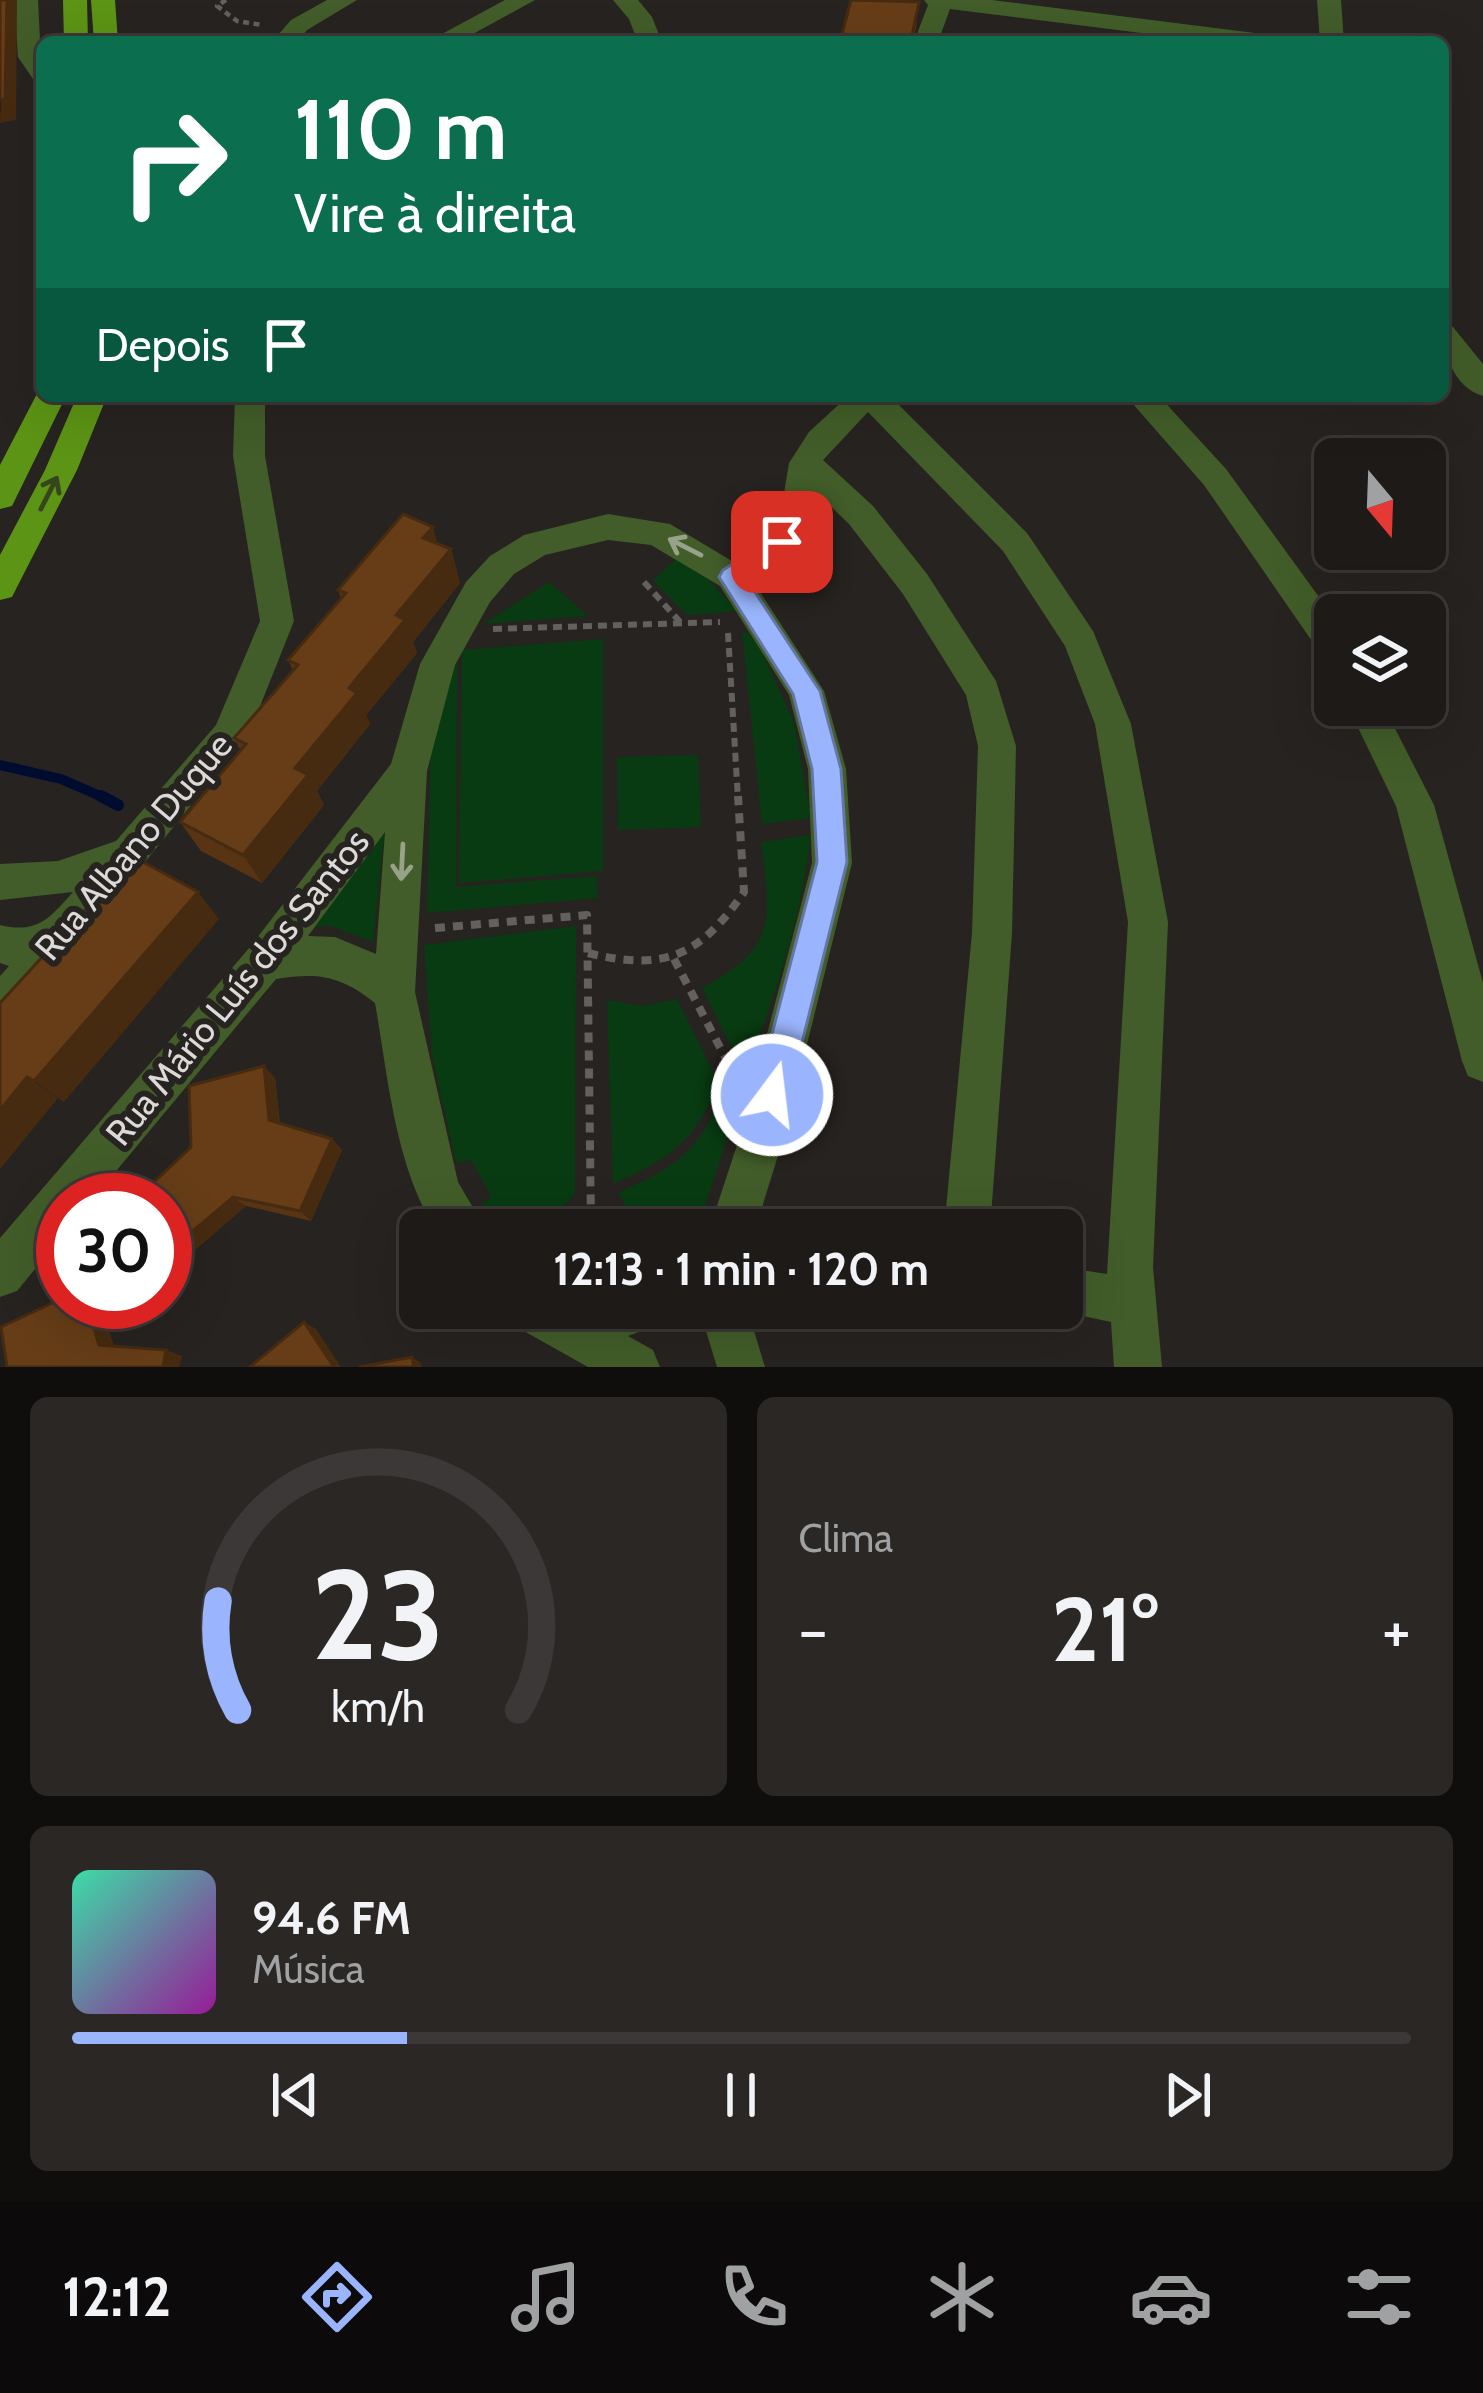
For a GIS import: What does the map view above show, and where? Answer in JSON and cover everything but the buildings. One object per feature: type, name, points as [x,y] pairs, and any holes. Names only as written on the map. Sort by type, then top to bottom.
[{"type":"main road","points":[[75,0],[76,36]]},
{"type":"main road","points":[[103,0],[106,36]]},
{"type":"main road","points":[[0,497],[48,402]]},
{"type":"main road","points":[[0,587],[61,470],[89,402]]},
{"type":"street","points":[[26,0],[30,57],[36,66]]},
{"type":"street","points":[[290,36],[304,22],[345,0]]},
{"type":"street","points":[[451,36],[523,0]]},
{"type":"street","points":[[625,0],[640,16],[648,36]]},
{"type":"street","points":[[1330,0],[1331,36]]},
{"type":"street","points":[[928,36],[938,1],[1222,36]]},
{"type":"street","points":[[1449,342],[1483,386]]},
{"type":"street","name":"Rua Albano Duque","points":[[0,1008],[231,734],[277,621],[249,456],[250,402]]},
{"type":"street","points":[[732,577],[771,551],[798,522],[802,505],[797,482],[805,463],[834,422],[862,402]]},
{"type":"street","points":[[876,402],[1016,542],[1081,641],[1113,724],[1148,922],[1130,1267],[1138,1367]]},
{"type":"street","points":[[1146,402],[1215,477],[1314,617]]},
{"type":"street","points":[[805,463],[861,515],[915,584],[983,692],[997,746],[992,932],[970,1209]]},
{"type":"street","points":[[449,1209],[438,1192],[394,992],[408,771],[438,664],[478,592],[502,565],[536,544],[608,527],[658,533],[732,577],[806,691],[826,769],[832,862],[763,1133],[739,1209]]},
{"type":"street","points":[[1376,726],[1415,805],[1483,1061]]},
{"type":"street","name":"Rua Mário Luís dos Santos","points":[[0,1274],[266,961],[408,771]]},
{"type":"street","points":[[0,882],[58,879],[126,856]]},
{"type":"street","points":[[0,984],[4,972],[0,946],[23,950],[62,932],[71,896],[58,879]]},
{"type":"street","points":[[266,961],[319,952],[355,960],[394,992]]},
{"type":"street","points":[[1083,1294],[1133,1302]]},
{"type":"street","points":[[566,1329],[636,1367]]},
{"type":"street","points":[[729,1329],[741,1367]]},
{"type":"path","points":[[226,0],[217,6],[221,12],[248,25],[286,16],[304,22]]},
{"type":"path","points":[[644,582],[682,624]]},
{"type":"path","points":[[488,629],[727,621],[744,892],[724,922],[700,944],[659,964],[622,963],[588,953]]},
{"type":"path","points":[[435,928],[587,915],[592,1209]]},
{"type":"path","points":[[673,958],[741,1089]]},
{"type":"green space","points":[[677,558],[699,570],[737,611],[687,615],[653,581]]},
{"type":"green space","points":[[549,582],[588,616],[483,624]]},
{"type":"green space","points":[[742,631],[756,638],[794,723],[811,818],[762,824]]},
{"type":"green space","points":[[603,639],[603,871],[459,883],[462,650]]},
{"type":"green space","points":[[457,653],[456,887],[596,876],[598,898],[427,913],[431,728]]},
{"type":"green space","points":[[698,755],[701,827],[618,830],[617,757]]},
{"type":"green space","points":[[385,824],[373,942],[331,926],[302,928]]},
{"type":"green space","points":[[811,835],[786,957],[745,1075],[702,988],[745,959],[764,929],[767,892],[761,842]]},
{"type":"green space","points":[[576,926],[575,1194],[561,1209],[486,1209],[482,1204],[491,1196],[471,1160],[456,1163],[432,1055],[424,945]]},
{"type":"green space","points":[[677,999],[719,1084],[699,1121],[678,1146],[613,1184],[607,1000],[644,1006]]},
{"type":"green space","points":[[724,1092],[736,1111],[704,1209],[628,1209],[618,1193],[671,1165],[704,1130]]},
{"type":"waterway","points":[[0,765],[61,779],[105,798]]},
{"type":"waterway","points":[[101,796],[105,798]]},
{"type":"waterway","points":[[105,798],[118,805]]},
{"type":"route","points":[[772,1095],[832,862],[826,769],[806,691],[732,577],[782,542]]}]
